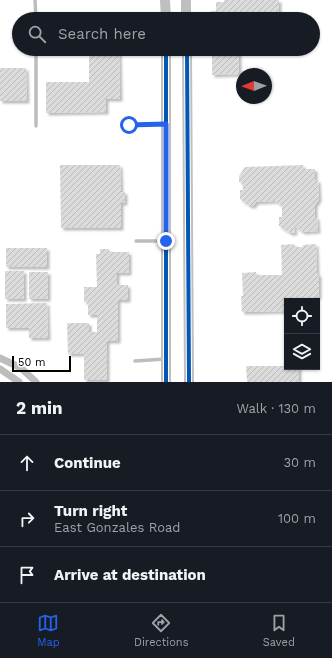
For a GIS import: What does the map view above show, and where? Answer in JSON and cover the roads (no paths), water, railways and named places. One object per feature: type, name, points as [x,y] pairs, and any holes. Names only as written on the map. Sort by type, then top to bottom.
[{"type":"main road","points":[[166,0],[166,12]]},
{"type":"main road","points":[[186,0],[186,12]]},
{"type":"main road","points":[[166,56],[166,382]]},
{"type":"main road","points":[[186,56],[189,382]]},
{"type":"street","points":[[0,358],[21,368],[36,382]]},
{"type":"street","points":[[0,369],[19,382]]},
{"type":"lane","points":[[35,0],[36,12]]},
{"type":"lane","points":[[36,56],[36,126]]},
{"type":"lane","points":[[129,125],[166,124]]},
{"type":"lane","points":[[136,241],[166,241]]},
{"type":"lane","points":[[134,360],[166,359]]}]
